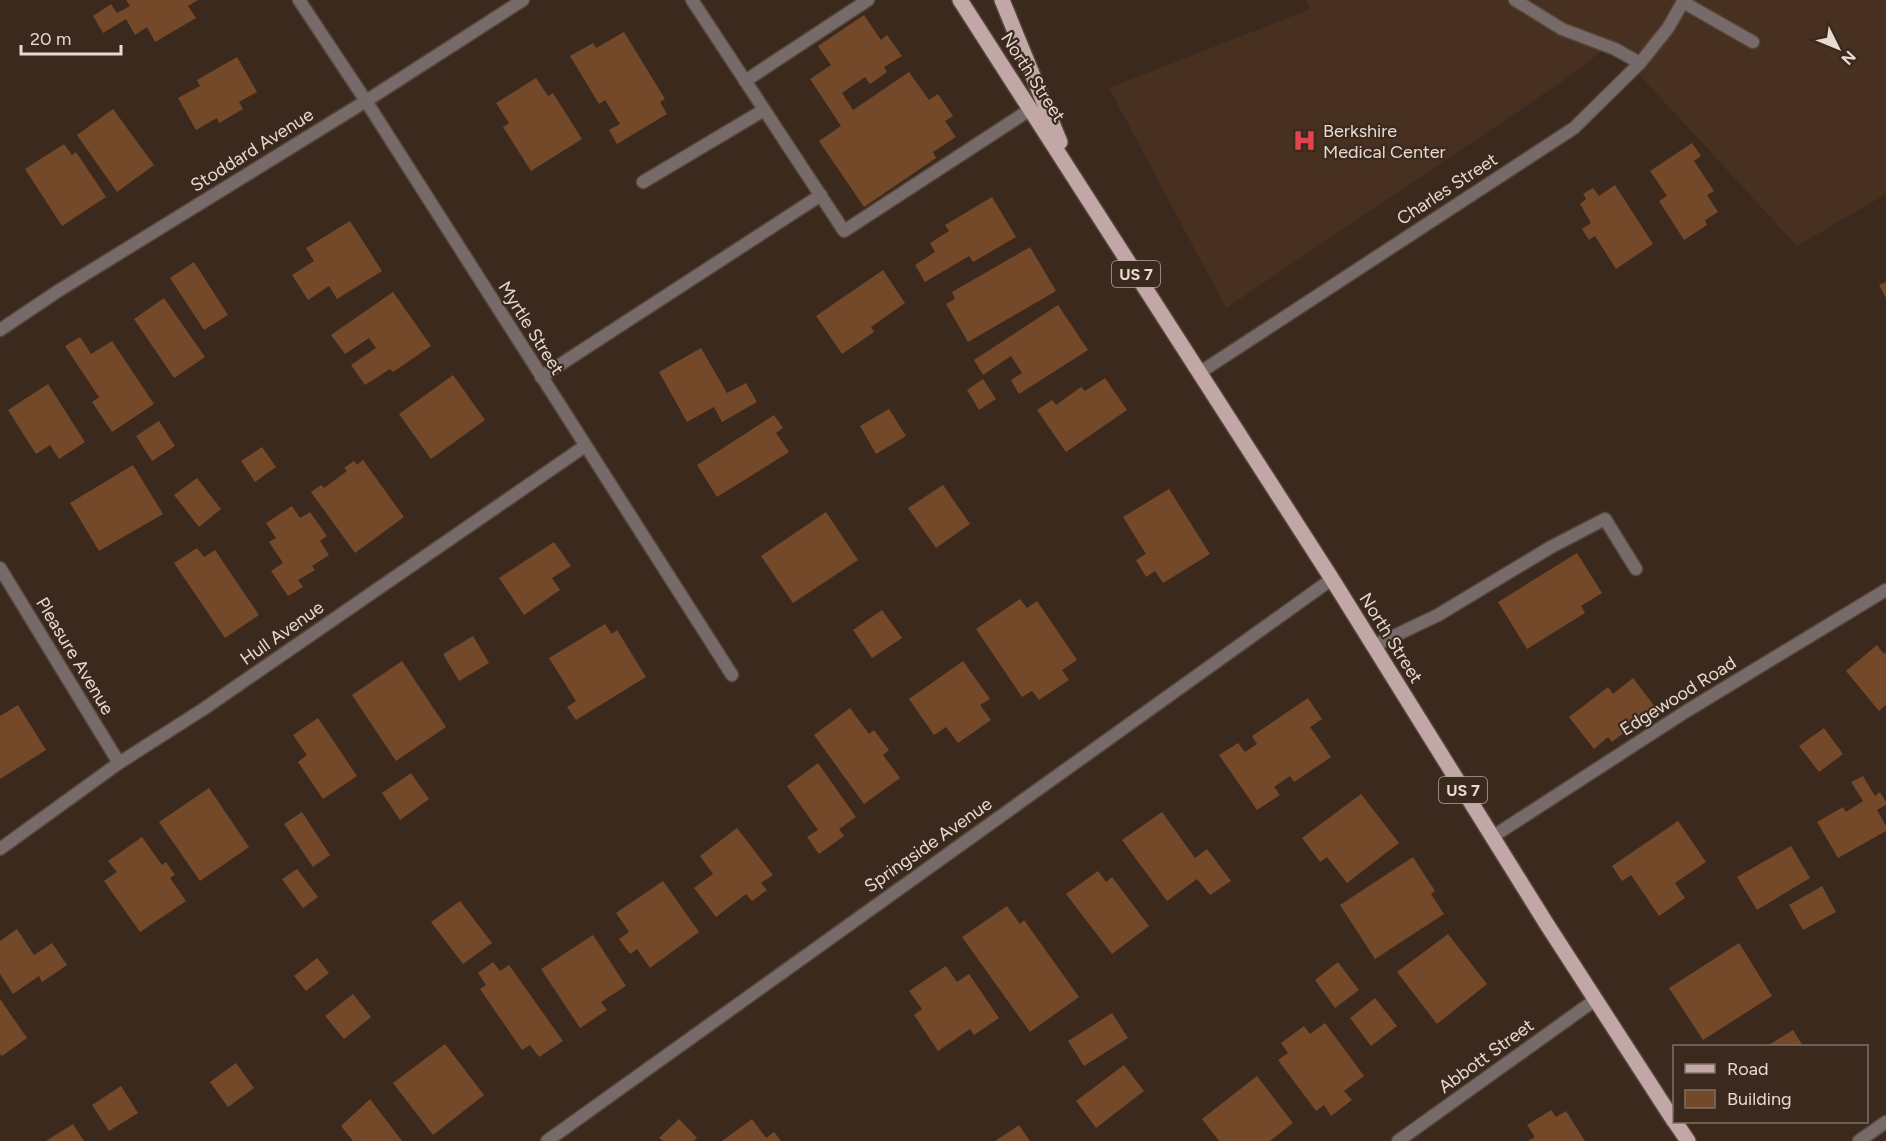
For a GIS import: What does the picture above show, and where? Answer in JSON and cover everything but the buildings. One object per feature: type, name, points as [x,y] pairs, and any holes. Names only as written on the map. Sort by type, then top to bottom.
[{"type":"main road","name":"North Street","points":[[960,0],[1332,579],[1595,1000],[1673,1118]]},
{"type":"main road","name":"North Street","points":[[1002,0],[1074,175]]},
{"type":"main road","name":"North Street","points":[[1676,1123],[1688,1141]]},
{"type":"street","name":"Myrtle Street","points":[[299,0],[366,101],[732,675]]},
{"type":"street","name":"Stoddard Avenue","points":[[0,330],[78,278],[366,101],[523,0]]},
{"type":"street","points":[[692,0],[844,231],[1031,109]]},
{"type":"street","points":[[745,81],[868,0]]},
{"type":"street","points":[[1515,0],[1563,29],[1615,49],[1640,63]]},
{"type":"street","points":[[1684,1],[1753,42]]},
{"type":"street","name":"Charles Street","points":[[1199,373],[1574,128],[1640,63],[1668,28],[1684,1]]},
{"type":"street","points":[[643,182],[764,110]]},
{"type":"street","points":[[541,377],[821,195]]},
{"type":"street","name":"Hull Avenue","points":[[0,849],[119,763],[205,708],[585,446]]},
{"type":"street","points":[[1373,646],[1438,615],[1551,547],[1605,519],[1636,568]]},
{"type":"street","name":"Pleasure Avenue","points":[[0,568],[119,763]]},
{"type":"street","name":"Springside Avenue","points":[[547,1141],[1332,579]]},
{"type":"street","name":"Edgewood Road","points":[[1492,837],[1685,712],[1886,590]]},
{"type":"street","name":"Abbott Street","points":[[1398,1141],[1595,1000]]},
{"type":"street","points":[[1859,1141],[1886,1122]]},
{"type":"shaded area","name":"Berkshire Medical Center","points":[[1307,0],[1886,0],[1886,194],[1797,246],[1611,44],[1557,85],[1226,308],[1109,88],[1310,9]]},
{"type":"place","name":"Berkshire Medical Center","points":[[1305,141]]}]
